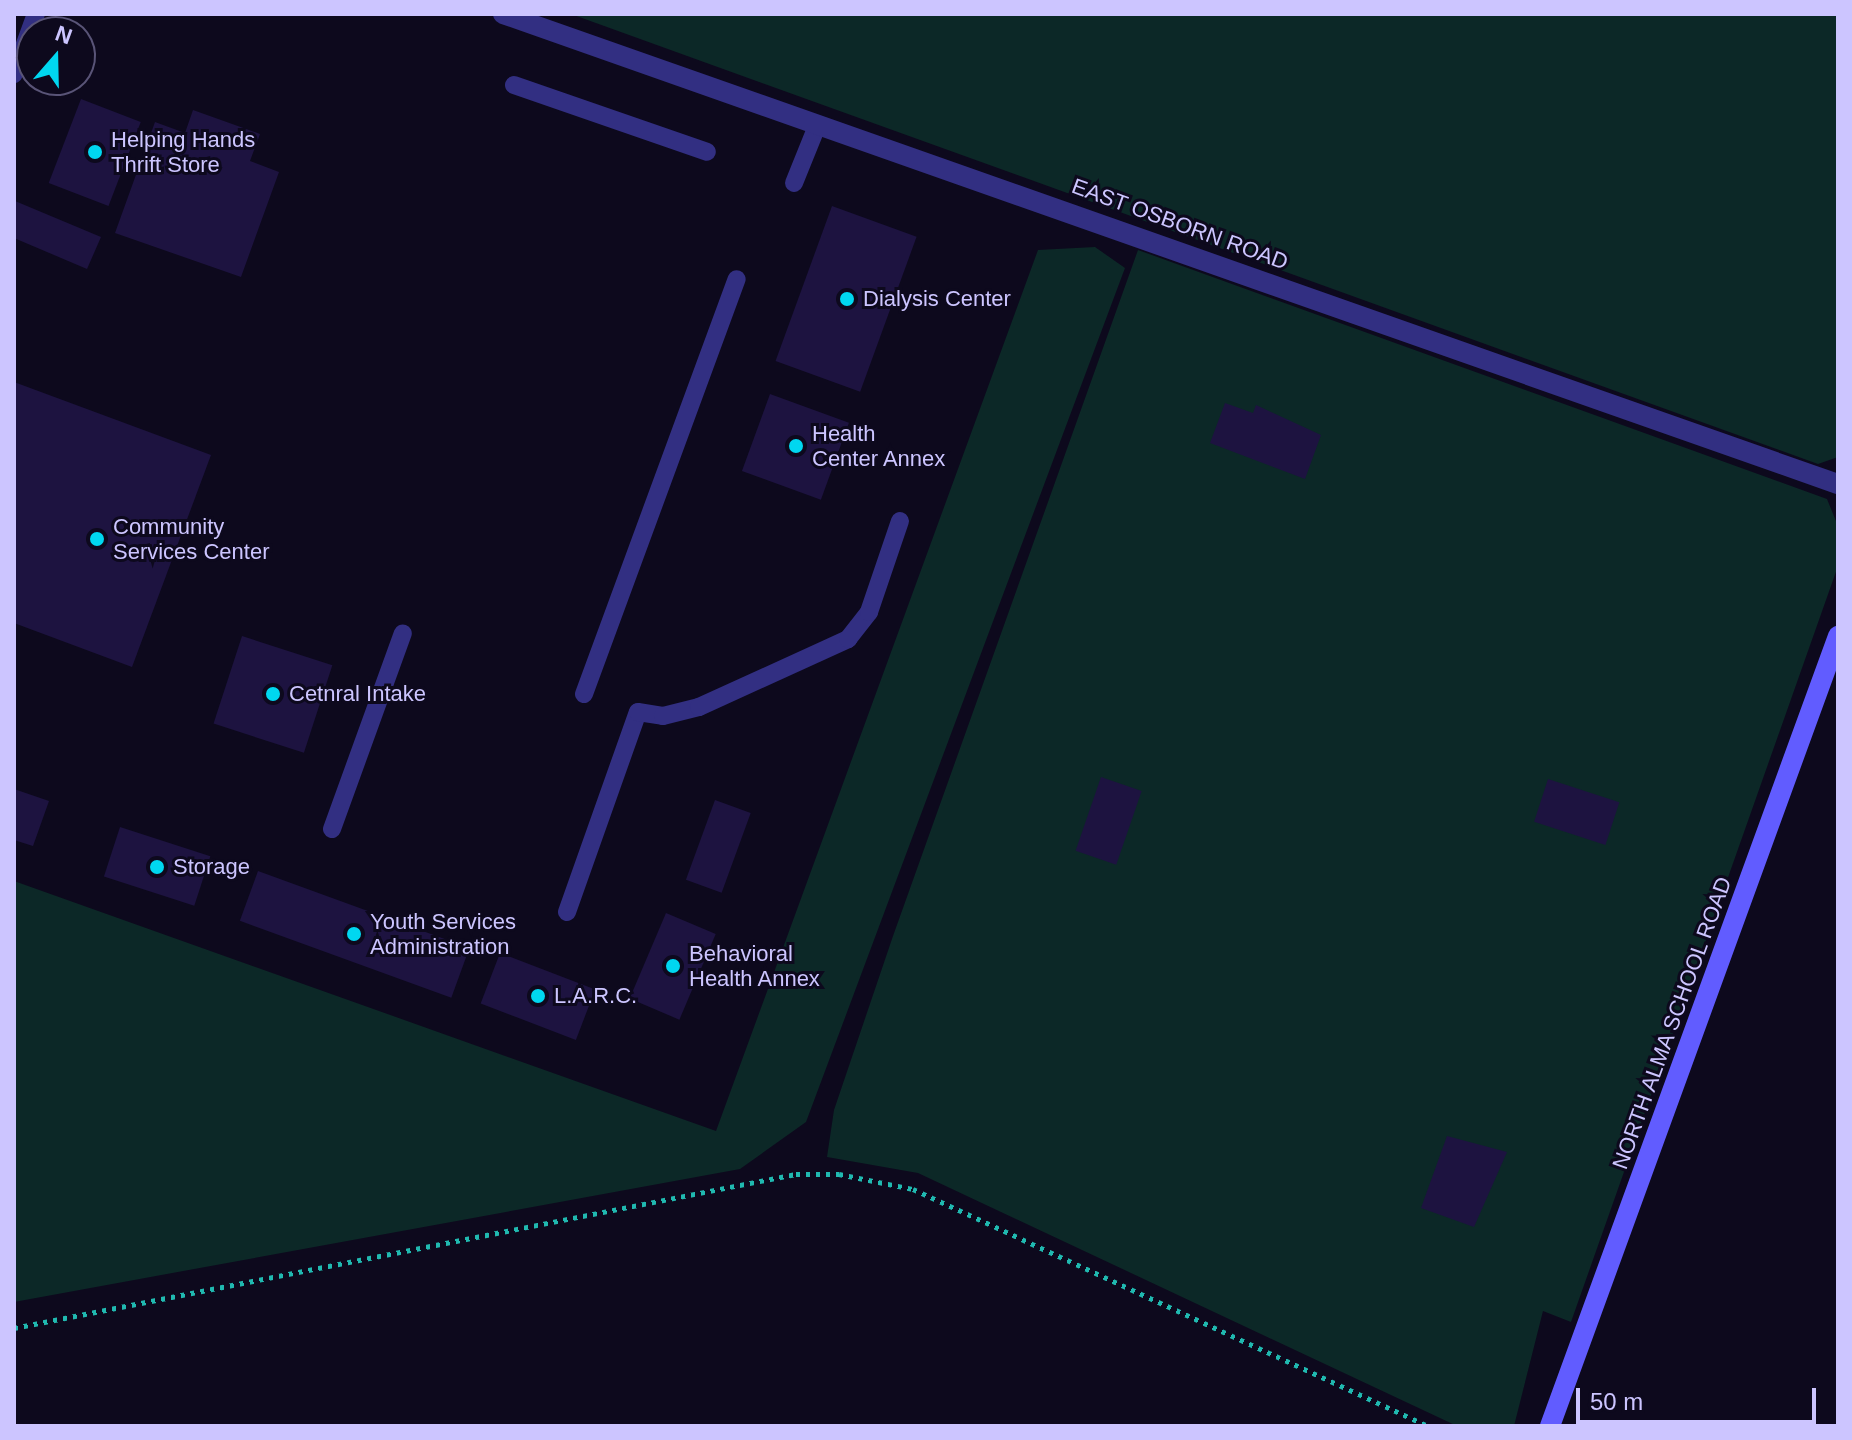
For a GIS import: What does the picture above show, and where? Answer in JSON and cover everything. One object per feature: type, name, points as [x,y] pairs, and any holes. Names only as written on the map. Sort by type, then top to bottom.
[{"type":"street","name":"EAST OSBORN ROAD","points":[[503,14],[1838,484]]},
{"type":"street","name":"NORTH ALMA SCHOOL ROAD","points":[[1550,1426],[1838,636]]},
{"type":"lane","points":[[14,74],[36,14]]},
{"type":"lane","points":[[514,85],[707,152]]},
{"type":"lane","points":[[794,183],[817,126]]},
{"type":"lane","points":[[584,694],[737,279]]},
{"type":"lane","points":[[567,912],[638,712],[663,716],[699,707],[848,639],[869,612],[900,521]]},
{"type":"lane","points":[[332,829],[403,633]]},
{"type":"path","points":[[14,1328],[796,1174],[839,1174],[913,1189],[1428,1426]]},
{"type":"green space","points":[[571,14],[1838,14],[1838,457],[1818,464]]},
{"type":"green space","points":[[1095,247],[1125,268],[806,1122],[740,1169],[14,1302],[14,881],[716,1131],[1038,250]]},
{"type":"green space","points":[[1138,250],[1827,499],[1838,526],[1838,566],[1571,1322],[1543,1311],[1514,1426],[1457,1426],[918,1173],[827,1157],[834,1110],[893,936]]},
{"type":"building","name":"Helping Hands Thrift Store","points":[[81,99],[141,122],[108,206],[49,183]]},
{"type":"building","points":[[193,110],[260,134],[250,161],[279,172],[241,277],[115,233],[155,122],[185,133]]},
{"type":"building","points":[[15,201],[101,237],[87,269],[14,238]]},
{"type":"building","name":"Dialysis Center","points":[[832,206],[917,237],[860,392],[776,361]]},
{"type":"building","name":"Community Services Center","points":[[14,382],[211,455],[132,667],[14,623]]},
{"type":"building","name":"Health Center Annex","points":[[770,394],[849,423],[821,500],[742,471]]},
{"type":"building","points":[[1225,403],[1253,413],[1256,405],[1321,435],[1305,479],[1210,443]]},
{"type":"building","name":"Cetnral Intake","points":[[242,636],[332,665],[304,753],[214,723]]},
{"type":"building","points":[[1101,777],[1142,791],[1116,865],[1076,851]]},
{"type":"building","points":[[1548,779],[1619,802],[1605,845],[1534,822]]},
{"type":"building","points":[[14,789],[49,801],[33,846],[14,840]]},
{"type":"building","points":[[715,800],[751,813],[722,893],[686,880]]},
{"type":"building","name":"Storage","points":[[120,827],[210,856],[194,906],[104,876]]},
{"type":"building","name":"Youth Services Administration","points":[[258,871],[469,948],[451,998],[240,921]]},
{"type":"building","name":"Behavioral Health Annex","points":[[666,913],[716,934],[679,1020],[630,999]]},
{"type":"building","name":"L.A.R.C.","points":[[500,953],[595,990],[576,1040],[481,1003]]},
{"type":"building","points":[[1447,1136],[1507,1152],[1474,1227],[1421,1208]]},
{"type":"place","name":"Helping Hands Thrift Store","points":[[95,152]]},
{"type":"place","name":"Dialysis Center","points":[[847,299]]},
{"type":"place","name":"Health Center Annex","points":[[796,446]]},
{"type":"place","name":"Community Services Center","points":[[97,539]]},
{"type":"place","name":"Cetnral Intake","points":[[273,694]]},
{"type":"place","name":"Storage","points":[[157,867]]},
{"type":"place","name":"Youth Services Administration","points":[[354,934]]},
{"type":"place","name":"Behavioral Health Annex","points":[[673,966]]},
{"type":"place","name":"L.A.R.C.","points":[[538,996]]}]
